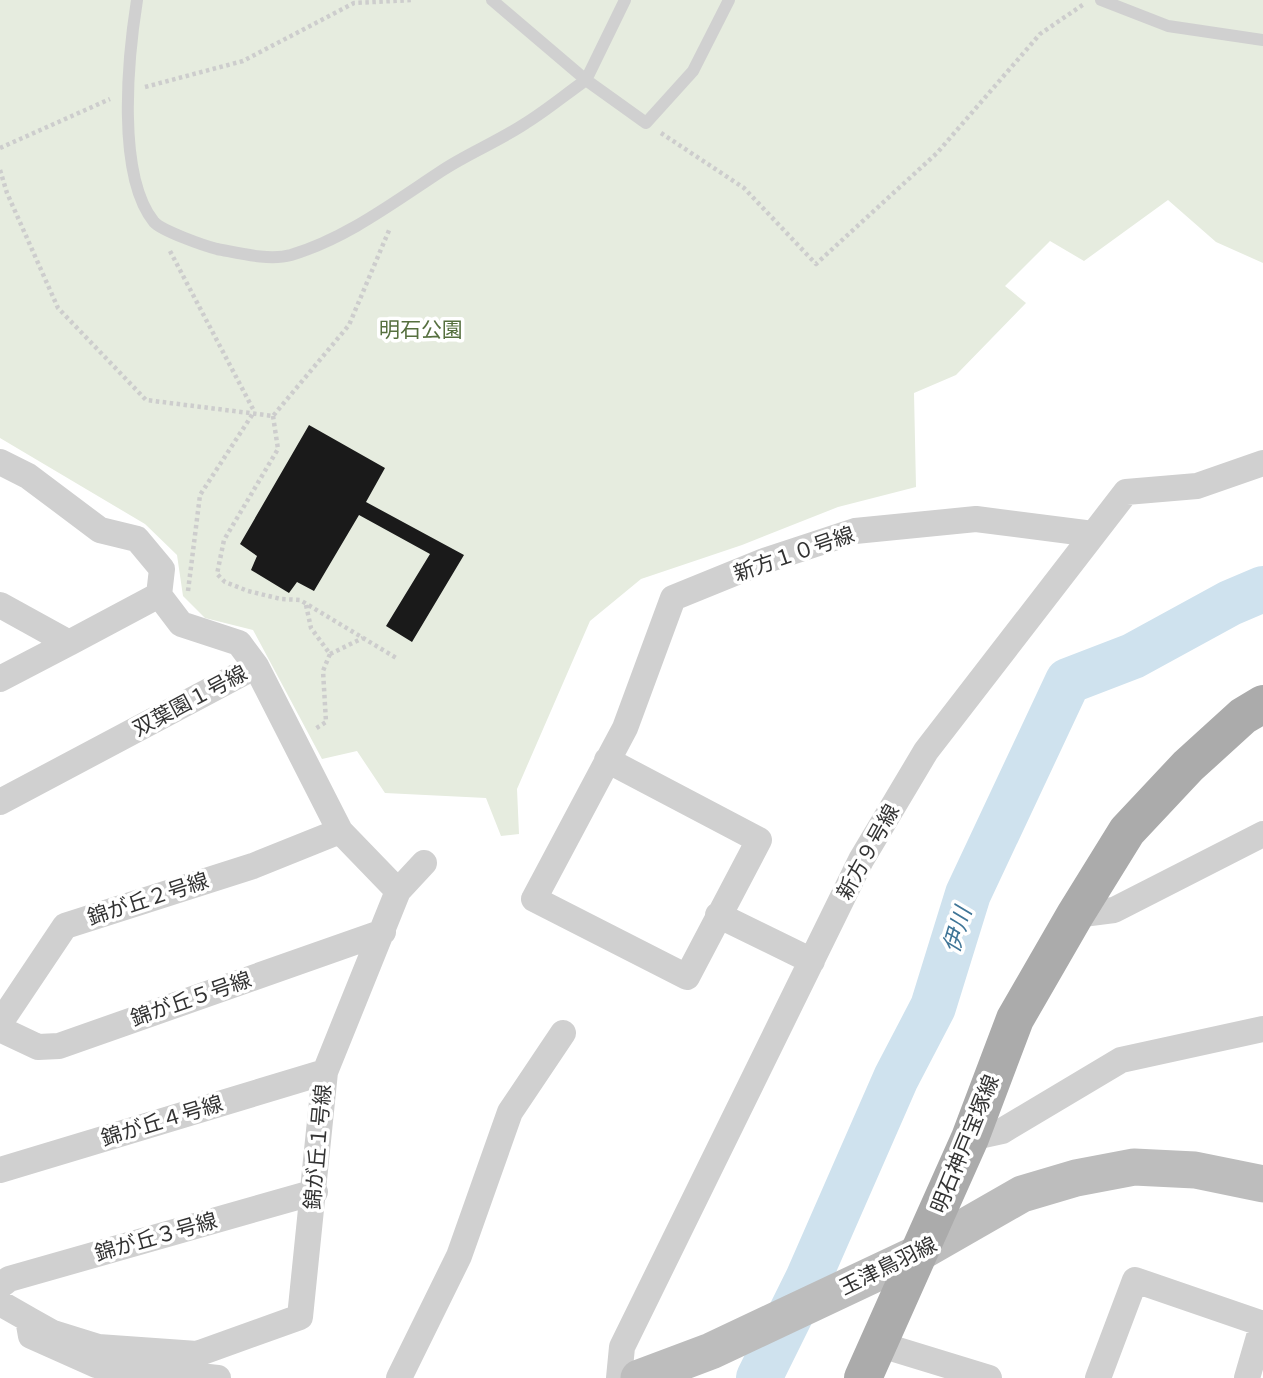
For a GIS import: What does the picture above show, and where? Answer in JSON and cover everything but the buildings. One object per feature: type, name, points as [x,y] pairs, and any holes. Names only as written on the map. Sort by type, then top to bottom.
[{"type":"main road","name":"明石神戸宝塚線","points":[[871,1361],[970,1138],[1014,1019],[1074,915],[1127,831],[1188,766],[1243,716],[1263,704]]},
{"type":"street","points":[[0,462],[28,476],[100,530],[137,539],[162,569],[159,595],[0,679]]},
{"type":"street","name":"新方９号線","points":[[619,1378],[622,1347],[861,860],[926,751],[1126,492],[1197,486],[1263,463]]},
{"type":"street","name":"新方１０号線","points":[[718,915],[687,977],[534,899],[625,728],[673,598],[764,561],[855,531],[976,519],[1093,534]]},
{"type":"street","name":"双葉園１号線","points":[[0,802],[256,666],[239,643],[181,624],[159,595]]},
{"type":"street","points":[[0,605],[69,643]]},
{"type":"street","points":[[256,666],[340,831],[398,891],[424,863]]},
{"type":"street","points":[[607,760],[759,840],[718,915],[811,961]]},
{"type":"street","name":"錦が丘２号線","points":[[0,1023],[65,926],[253,866],[340,831]]},
{"type":"street","points":[[1074,915],[1114,910],[1263,834]]},
{"type":"street","name":"錦が丘１号線","points":[[29,1319],[53,1332],[98,1347],[197,1354],[300,1317],[315,1192],[325,1072],[398,891]]},
{"type":"street","name":"錦が丘５号線","points":[[0,1029],[38,1047],[59,1046],[383,932]]},
{"type":"street","points":[[970,1138],[1002,1131],[1121,1060],[1263,1030]]},
{"type":"street","points":[[399,1378],[459,1256],[510,1112],[563,1032]]},
{"type":"street","name":"錦が丘４号線","points":[[0,1170],[325,1072]]},
{"type":"street","name":"玉津鳥羽線","points":[[639,1378],[711,1352],[919,1253],[1022,1195],[1134,1167],[1195,1170],[1263,1184]]},
{"type":"street","name":"錦が丘３号線","points":[[0,1286],[9,1279],[315,1192]]},
{"type":"street","points":[[1098,1378],[1135,1280],[1263,1324],[1247,1378]]},
{"type":"street","points":[[0,1303],[29,1319],[32,1336],[96,1366],[218,1378]]},
{"type":"street","points":[[871,1361],[989,1378]]},
{"type":"lane","points":[[137,0],[130,44],[129,159],[142,199],[156,224],[208,247],[246,254],[288,256],[335,239],[403,198],[444,169],[526,123],[586,79],[625,0]]},
{"type":"lane","points":[[492,0],[586,79],[646,123],[694,71],[729,0]]},
{"type":"lane","points":[[1101,0],[1168,26],[1263,40]]},
{"type":"path","points":[[0,148],[130,90],[243,61],[355,4],[413,0]]},
{"type":"path","points":[[646,123],[744,188],[816,264],[937,153],[1040,34],[1090,0]]},
{"type":"path","points":[[0,170],[58,309],[146,400],[273,416]]},
{"type":"path","points":[[398,659],[300,600],[281,599],[248,591],[225,582],[217,574],[224,540],[278,449],[273,416],[349,325],[403,198]]},
{"type":"path","points":[[156,224],[254,412]]},
{"type":"path","points":[[189,590],[200,495],[254,412]]},
{"type":"path","points":[[306,605],[311,628],[330,654]]},
{"type":"path","points":[[326,722],[323,671],[330,654],[363,638]]},
{"type":"green space","name":"明石公園","points":[[0,0],[1263,0],[1263,263],[1216,242],[1168,200],[1084,261],[1050,241],[1005,286],[1026,303],[956,375],[914,393],[916,487],[838,507],[742,545],[641,579],[590,621],[517,789],[519,834],[501,836],[486,798],[385,793],[357,751],[322,759],[253,630],[205,618],[183,596],[177,555],[145,524],[0,438]]},
{"type":"waterway","name":"伊川","points":[[759,1378],[808,1279],[896,1078],[933,1007],[968,894],[1068,681],[1133,656],[1230,603],[1263,589]]}]
